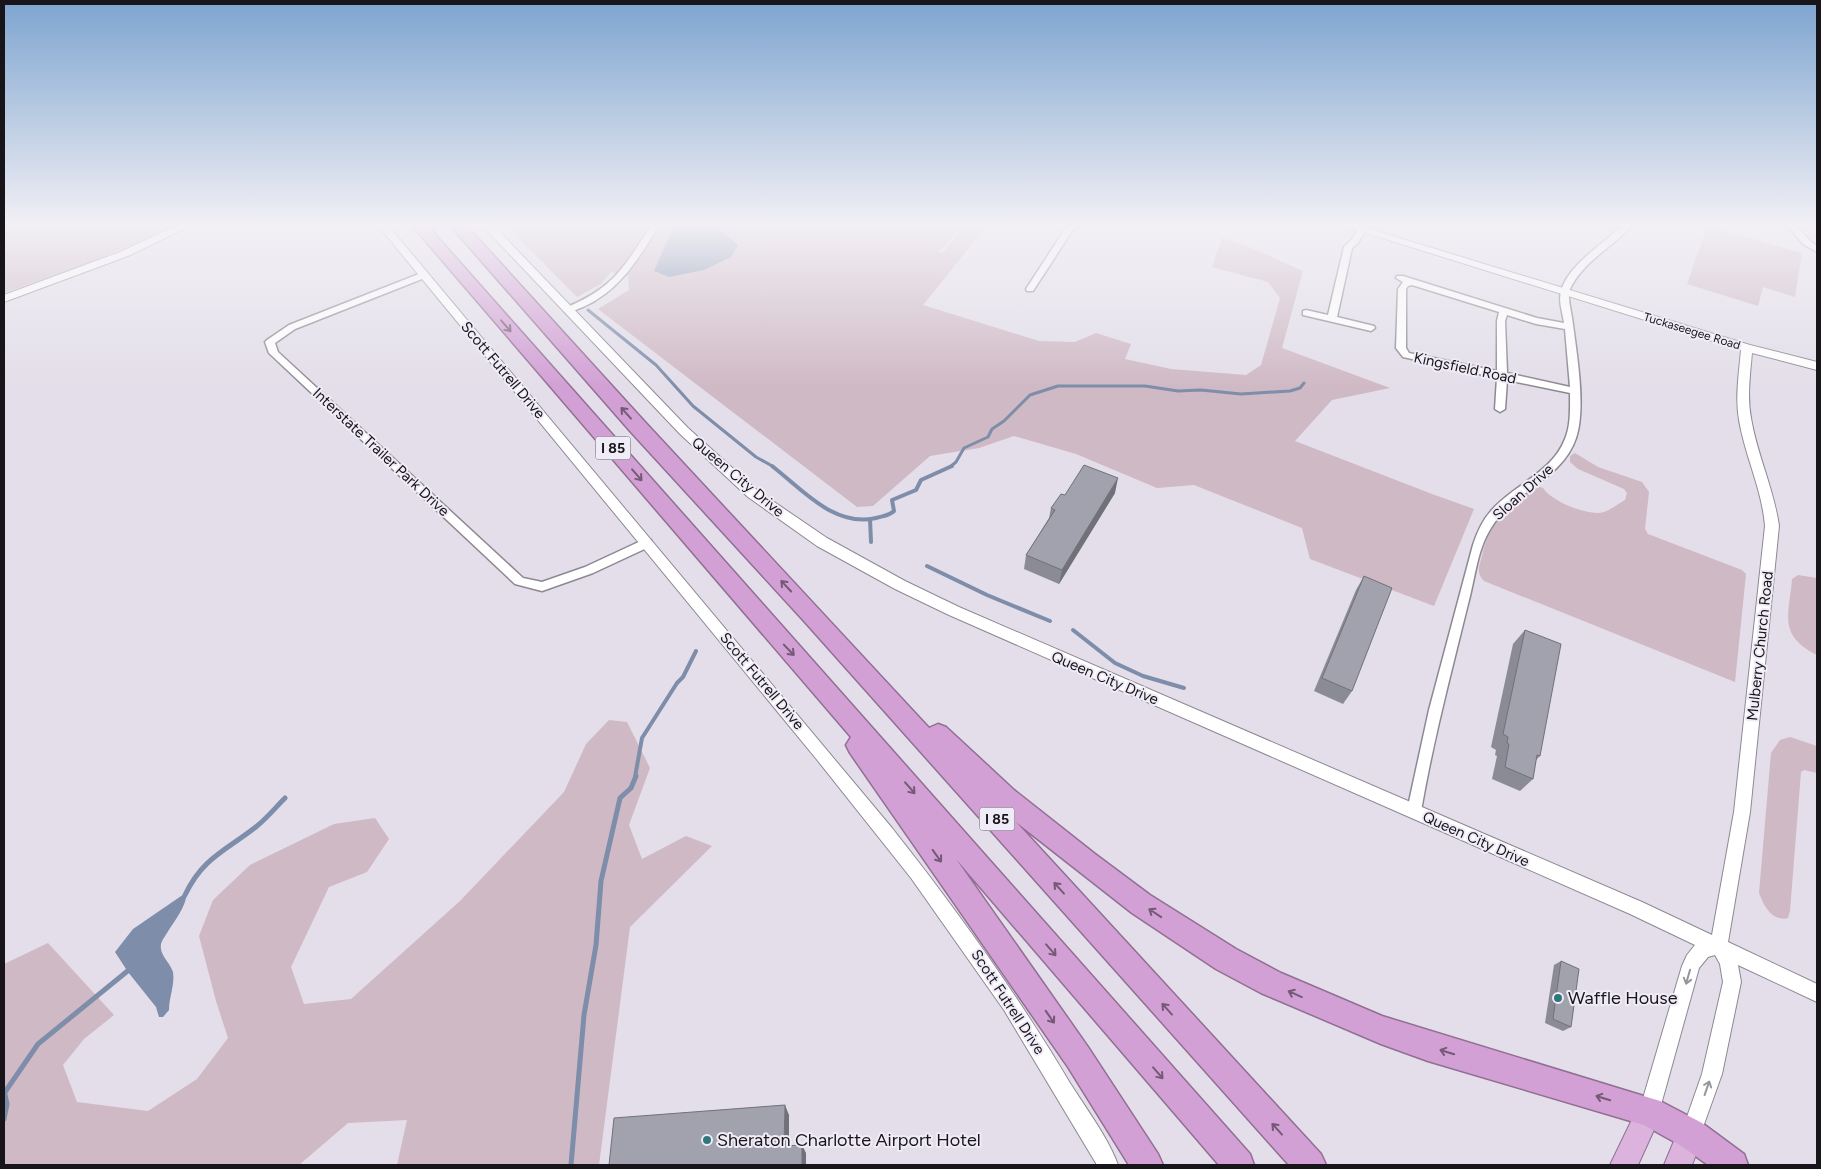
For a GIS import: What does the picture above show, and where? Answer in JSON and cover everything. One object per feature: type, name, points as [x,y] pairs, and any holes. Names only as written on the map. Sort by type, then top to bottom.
[{"type":"highway","name":"I 85","points":[[464,278],[1239,1165]]},
{"type":"highway","name":"I 85","points":[[504,278],[1310,1165]]},
{"type":"highway","points":[[812,615],[1005,798],[1141,904],[1226,959],[1271,983],[1381,1030],[1428,1046],[1649,1112],[1691,1134],[1733,1165]]},
{"type":"highway","points":[[810,672],[882,780],[953,877],[1078,1057],[1147,1165]]},
{"type":"highway","points":[[1624,1165],[1649,1112]]},
{"type":"highway","points":[[1678,1165],[1691,1134]]},
{"type":"street","points":[[4,299],[62,278]]},
{"type":"street","name":"Interstate Trailer Park Drive","points":[[418,278],[292,327],[270,342],[274,353],[519,581],[542,587],[589,570],[646,543]]},
{"type":"street","name":"Scott Futrell Drive","points":[[426,278],[905,857],[979,957],[1039,1048],[1108,1165]]},
{"type":"street","name":"Queen City Drive","points":[[537,278],[709,456],[754,494],[822,542],[900,586],[1719,946],[1817,993]]},
{"type":"street","points":[[568,310],[596,297],[608,289],[618,278]]},
{"type":"street","points":[[1030,289],[1037,278]]},
{"type":"street","points":[[1332,319],[1341,278]]},
{"type":"street","points":[[1400,278],[1536,321],[1569,327]]},
{"type":"street","name":"Tuckaseegee Road","points":[[1523,278],[1747,348],[1817,366]]},
{"type":"street","points":[[1565,291],[1574,278]]},
{"type":"street","name":"Kingsfield Road","points":[[1413,282],[1405,284],[1402,289],[1401,348],[1403,353],[1412,357],[1574,391]]},
{"type":"street","name":"Sloan Drive","points":[[1414,811],[1434,713],[1481,538],[1493,516],[1518,492],[1559,459],[1572,437],[1575,414],[1574,391],[1565,291]]},
{"type":"street","points":[[1500,409],[1502,376],[1501,321],[1504,310]]},
{"type":"street","points":[[1306,313],[1371,328]]},
{"type":"street","name":"Mulberry Church Road","points":[[1719,946],[1742,812],[1772,526],[1767,493],[1747,429],[1743,409],[1747,348]]},
{"type":"street","points":[[1649,1112],[1691,966],[1700,952],[1708,947],[1719,946],[1728,961],[1732,982],[1712,1074],[1691,1134]]},
{"type":"shaded area","points":[[4,278],[48,278],[4,293]]},
{"type":"shaded area","points":[[558,278],[606,278],[601,284],[577,297]]},
{"type":"shaded area","points":[[628,278],[945,278],[923,305],[1039,341],[1075,342],[1096,333],[1131,344],[1125,359],[1171,369],[1246,375],[1261,365],[1280,298],[1268,282],[1251,278],[1301,278],[1282,348],[1390,388],[1332,400],[1295,441],[1474,509],[1434,606],[1310,559],[1302,528],[1194,485],[1157,488],[1076,454],[1014,436],[979,448],[930,456],[873,506],[857,507],[598,309],[629,290]]},
{"type":"shaded area","points":[[1689,278],[1798,278],[1795,297],[1763,287],[1758,306],[1687,284]]},
{"type":"shaded area","points":[[1575,453],[1598,467],[1642,482],[1649,492],[1645,529],[1648,534],[1742,570],[1746,574],[1735,682],[1484,581],[1481,578],[1479,572],[1480,563],[1489,534],[1505,511],[1530,489],[1537,486],[1543,488],[1562,503],[1580,510],[1597,513],[1609,510],[1625,500],[1627,493],[1624,489],[1578,469],[1570,462],[1570,456]]},
{"type":"shaded area","points":[[1798,575],[1817,578],[1817,655],[1805,648],[1796,640],[1791,632],[1788,614],[1792,579]]},
{"type":"shaded area","points":[[609,720],[627,722],[650,768],[629,825],[642,859],[686,836],[712,846],[630,927],[599,1165],[397,1165],[407,1120],[348,1123],[299,1165],[4,1165],[4,964],[48,943],[114,1015],[84,1039],[63,1065],[77,1102],[148,1111],[197,1079],[228,1038],[199,936],[213,900],[250,865],[334,824],[375,818],[389,839],[367,872],[329,887],[291,967],[304,1004],[351,999],[460,901],[564,792],[586,744]]},
{"type":"shaded area","points":[[1790,737],[1817,746],[1817,773],[1804,770],[1801,772],[1790,911],[1788,918],[1782,919],[1769,912],[1759,893],[1771,753],[1780,740]]},
{"type":"water","points":[[187,892],[177,918],[161,944],[163,955],[172,968],[173,986],[169,1010],[163,1017],[159,1017],[156,1007],[128,972],[115,952],[133,929]]},
{"type":"building","points":[[1084,465],[1118,478],[1062,570],[1026,555],[1055,510],[1051,508],[1061,494],[1065,495]]},
{"type":"building","points":[[1364,576],[1392,588],[1352,691],[1322,678]]},
{"type":"building","points":[[1525,630],[1561,644],[1540,756],[1537,755],[1533,779],[1505,767],[1509,744],[1507,743],[1508,737],[1503,734]]},
{"type":"building","points":[[1561,961],[1579,969],[1571,1027],[1553,1019]]},
{"type":"building","name":"Sheraton Charlotte Airport Hotel","points":[[785,1105],[784,1146],[802,1145],[802,1165],[609,1165],[614,1118]]},
{"type":"waterway","points":[[588,310],[656,365],[693,406],[756,457],[774,467]]},
{"type":"waterway","points":[[950,467],[956,462],[964,448],[988,437],[992,429],[1004,421],[1030,395],[1058,386],[1145,386],[1178,391],[1201,390],[1241,394],[1290,391],[1300,388],[1304,383]]},
{"type":"waterway","points":[[772,466],[807,495],[833,512],[861,520],[890,514],[894,511],[892,500],[916,490],[921,480],[950,467]]},
{"type":"waterway","points":[[870,519],[871,542]]},
{"type":"waterway","points":[[927,566],[987,595],[1050,621]]},
{"type":"waterway","points":[[1073,630],[1115,663],[1143,676],[1184,688]]},
{"type":"waterway","points":[[635,777],[642,738],[677,683],[683,677],[696,651]]},
{"type":"waterway","points":[[571,1165],[584,1015],[596,945],[601,881],[620,798],[631,788],[636,776]]},
{"type":"waterway","points":[[185,895],[192,882],[216,855],[257,826],[285,798]]},
{"type":"waterway","points":[[5,1092],[38,1044],[130,969]]},
{"type":"waterway","points":[[4,1090],[7,1104],[4,1119]]},
{"type":"place","name":"Waffle House","points":[[1558,998]]},
{"type":"place","name":"Sheraton Charlotte Airport Hotel","points":[[707,1140]]}]
